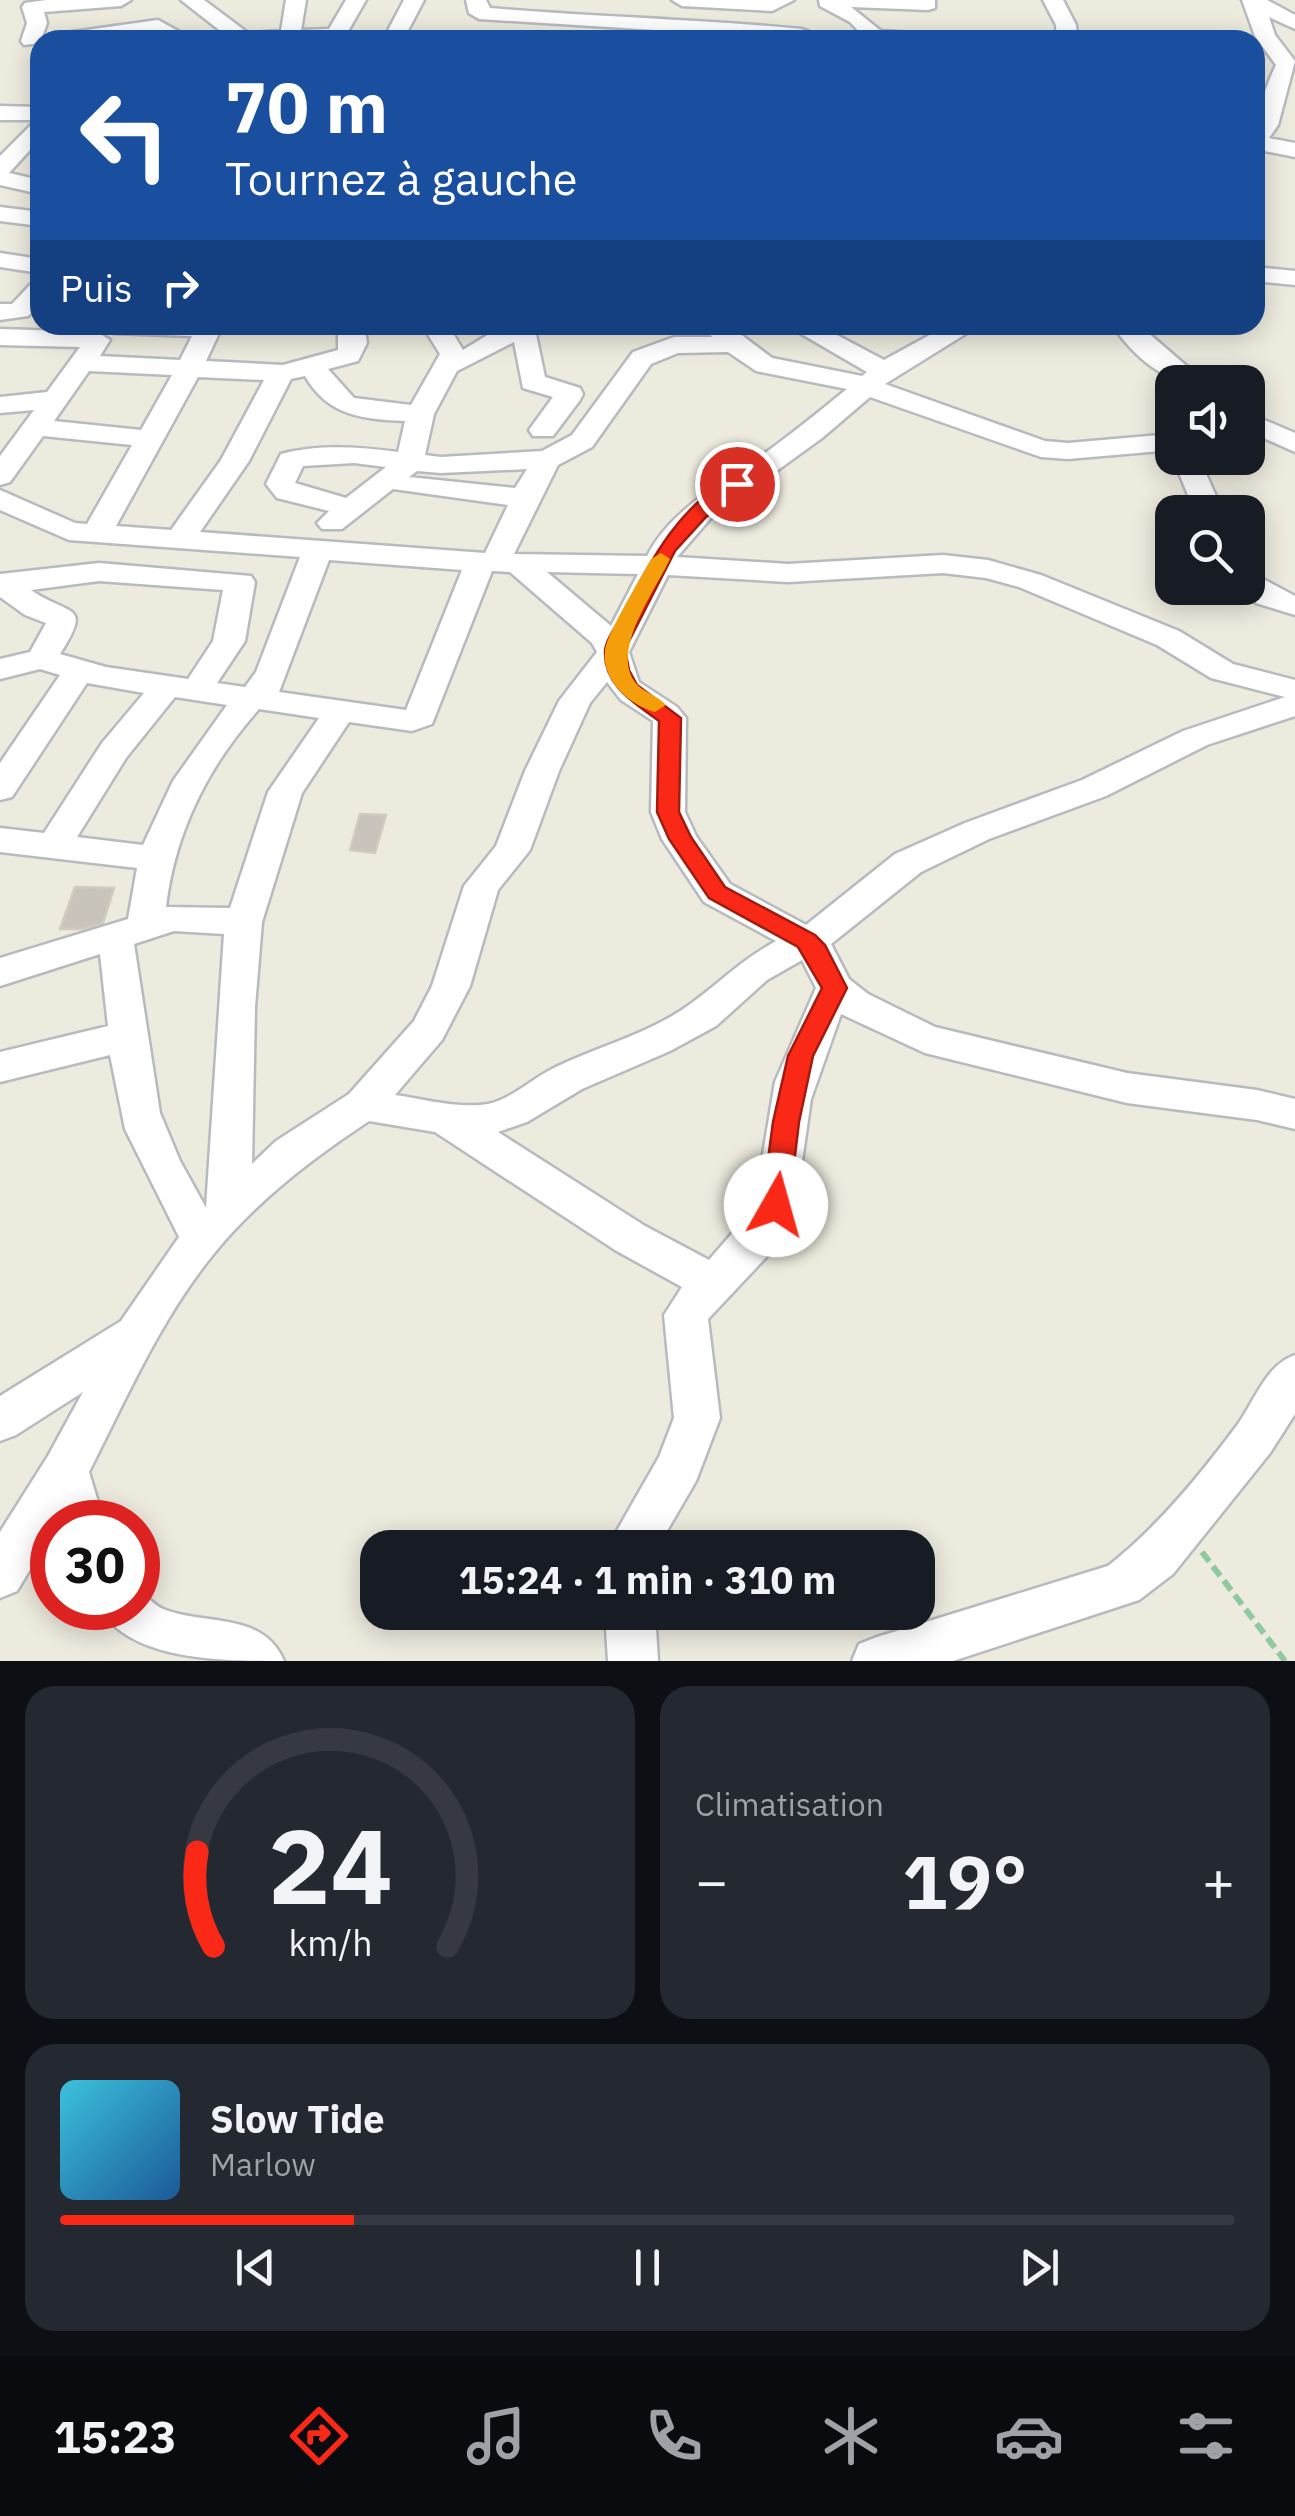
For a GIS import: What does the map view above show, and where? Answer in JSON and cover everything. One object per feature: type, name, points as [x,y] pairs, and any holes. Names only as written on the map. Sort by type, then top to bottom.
[{"type":"street","points":[[34,30],[32,7],[122,0],[165,30]]},
{"type":"street","points":[[191,0],[230,30]]},
{"type":"street","points":[[291,30],[296,0]]},
{"type":"street","points":[[338,30],[356,0]]},
{"type":"street","points":[[398,30],[414,0]]},
{"type":"street","points":[[610,0],[610,28]]},
{"type":"street","points":[[673,23],[682,0],[775,5],[784,0]]},
{"type":"street","points":[[1053,0],[1068,30]]},
{"type":"street","points":[[1253,0],[1289,16]]},
{"type":"street","points":[[1253,0],[1263,30]]},
{"type":"street","points":[[832,2],[867,30]]},
{"type":"street","points":[[808,30],[832,2],[928,2],[929,30]]},
{"type":"street","points":[[475,13],[610,28],[673,23],[733,30]]},
{"type":"street","points":[[129,30],[158,26]]},
{"type":"street","points":[[1265,36],[1287,65],[1265,115]]},
{"type":"street","points":[[0,113],[30,114]]},
{"type":"street","points":[[1265,131],[1295,124]]},
{"type":"street","points":[[1265,136],[1295,150]]},
{"type":"street","points":[[0,170],[30,137]]},
{"type":"street","points":[[0,178],[30,185]]},
{"type":"street","points":[[0,214],[30,218]]},
{"type":"street","points":[[0,260],[30,264]]},
{"type":"street","points":[[1265,275],[1295,278]]},
{"type":"street","points":[[2,333],[30,300]]},
{"type":"street","points":[[2,333],[30,334]]},
{"type":"street","points":[[41,335],[100,338],[129,335]]},
{"type":"street","points":[[97,533],[192,367],[205,335]]},
{"type":"street","points":[[100,338],[192,367],[281,373],[349,355],[354,350],[352,335]]},
{"type":"street","points":[[214,1226],[140,1113],[128,1036],[130,931],[168,818],[190,777],[249,697],[265,689],[278,660],[312,548],[350,508],[409,463],[420,414],[450,365],[452,350],[442,335]]},
{"type":"street","points":[[450,365],[490,348],[508,335]]},
{"type":"street","points":[[0,669],[41,659],[80,671],[339,713],[412,721],[420,718],[498,563],[545,444],[570,394],[532,382],[526,335]]},
{"type":"street","points":[[350,508],[287,492],[280,484],[281,476],[291,460],[354,455],[441,465],[545,444],[582,441],[642,358],[712,335]]},
{"type":"street","points":[[728,335],[765,364],[875,379]]},
{"type":"street","points":[[813,335],[875,379],[1041,448],[1068,451],[1155,443]]},
{"type":"street","points":[[0,1575],[65,1471],[138,1332],[214,1226],[290,1152],[363,1105],[428,1030],[451,986],[482,886],[512,850],[574,701],[615,649],[666,548],[700,513],[812,432],[875,379],[950,335]]},
{"type":"street","points":[[1134,335],[1169,365]]},
{"type":"street","points":[[3,467],[58,399],[100,338]]},
{"type":"street","points":[[313,366],[332,396],[346,406],[420,414]]},
{"type":"street","points":[[180,540],[235,461],[281,373]]},
{"type":"street","points":[[0,405],[58,399]]},
{"type":"street","points":[[36,427],[149,438]]},
{"type":"street","points":[[1265,431],[1295,444]]},
{"type":"street","points":[[384,483],[525,498]]},
{"type":"street","points":[[0,499],[69,530],[498,563],[788,572],[943,564],[988,570],[1030,581],[1168,638],[1222,671],[1295,690]]},
{"type":"street","points":[[498,563],[615,649],[618,670],[628,689],[670,718],[668,812],[680,839],[717,892],[806,941],[816,951],[834,988],[854,1004],[926,1039],[1127,1088],[1257,1105],[1295,1114]]},
{"type":"street","points":[[1,584],[99,572],[240,582],[229,641],[114,751],[54,846]]},
{"type":"street","points":[[1,584],[36,608],[62,618],[62,626],[41,659]]},
{"type":"street","points":[[1265,594],[1295,606]]},
{"type":"street","points":[[0,790],[80,671]]},
{"type":"street","points":[[363,1105],[486,1120],[513,1112],[568,1078],[656,1041],[702,1016],[754,970],[827,930],[908,863],[977,830],[1094,788],[1195,738],[1295,705]]},
{"type":"street","points":[[214,1226],[236,1085],[236,992],[244,922],[286,792],[339,713]]},
{"type":"street","points":[[0,840],[153,858]]},
{"type":"street","points":[[0,972],[173,918],[244,922]]},
{"type":"street","points":[[642,1530],[692,1438],[697,1418],[686,1315],[711,1282],[725,1273],[763,1232],[776,1205],[786,1122],[800,1056],[834,988]]},
{"type":"street","points":[[0,1066],[128,1036]]},
{"type":"street","points":[[446,1118],[630,1238],[711,1282]]},
{"type":"street","points":[[0,1421],[138,1332]]},
{"type":"street","points":[[876,1661],[1122,1584],[1156,1558],[1254,1440],[1295,1374]]},
{"type":"street","points":[[65,1471],[74,1500]]},
{"type":"street","points":[[152,1630],[227,1644],[259,1661]]},
{"type":"street","points":[[631,1630],[633,1661]]},
{"type":"path","points":[[1182,1527],[1285,1661]]},
{"type":"building","points":[[360,814],[386,815],[375,853],[350,850]]},
{"type":"building","points":[[75,887],[114,888],[103,923],[82,929],[60,929]]},
{"type":"slow traffic","points":[[655,705],[628,689],[618,670],[615,649],[661,559]]},
{"type":"route","points":[[737,484],[700,513],[666,548],[615,649],[618,670],[628,689],[670,718],[668,812],[680,839],[717,892],[752,915],[806,941],[816,951],[834,988],[800,1056],[786,1122],[776,1205]]}]
